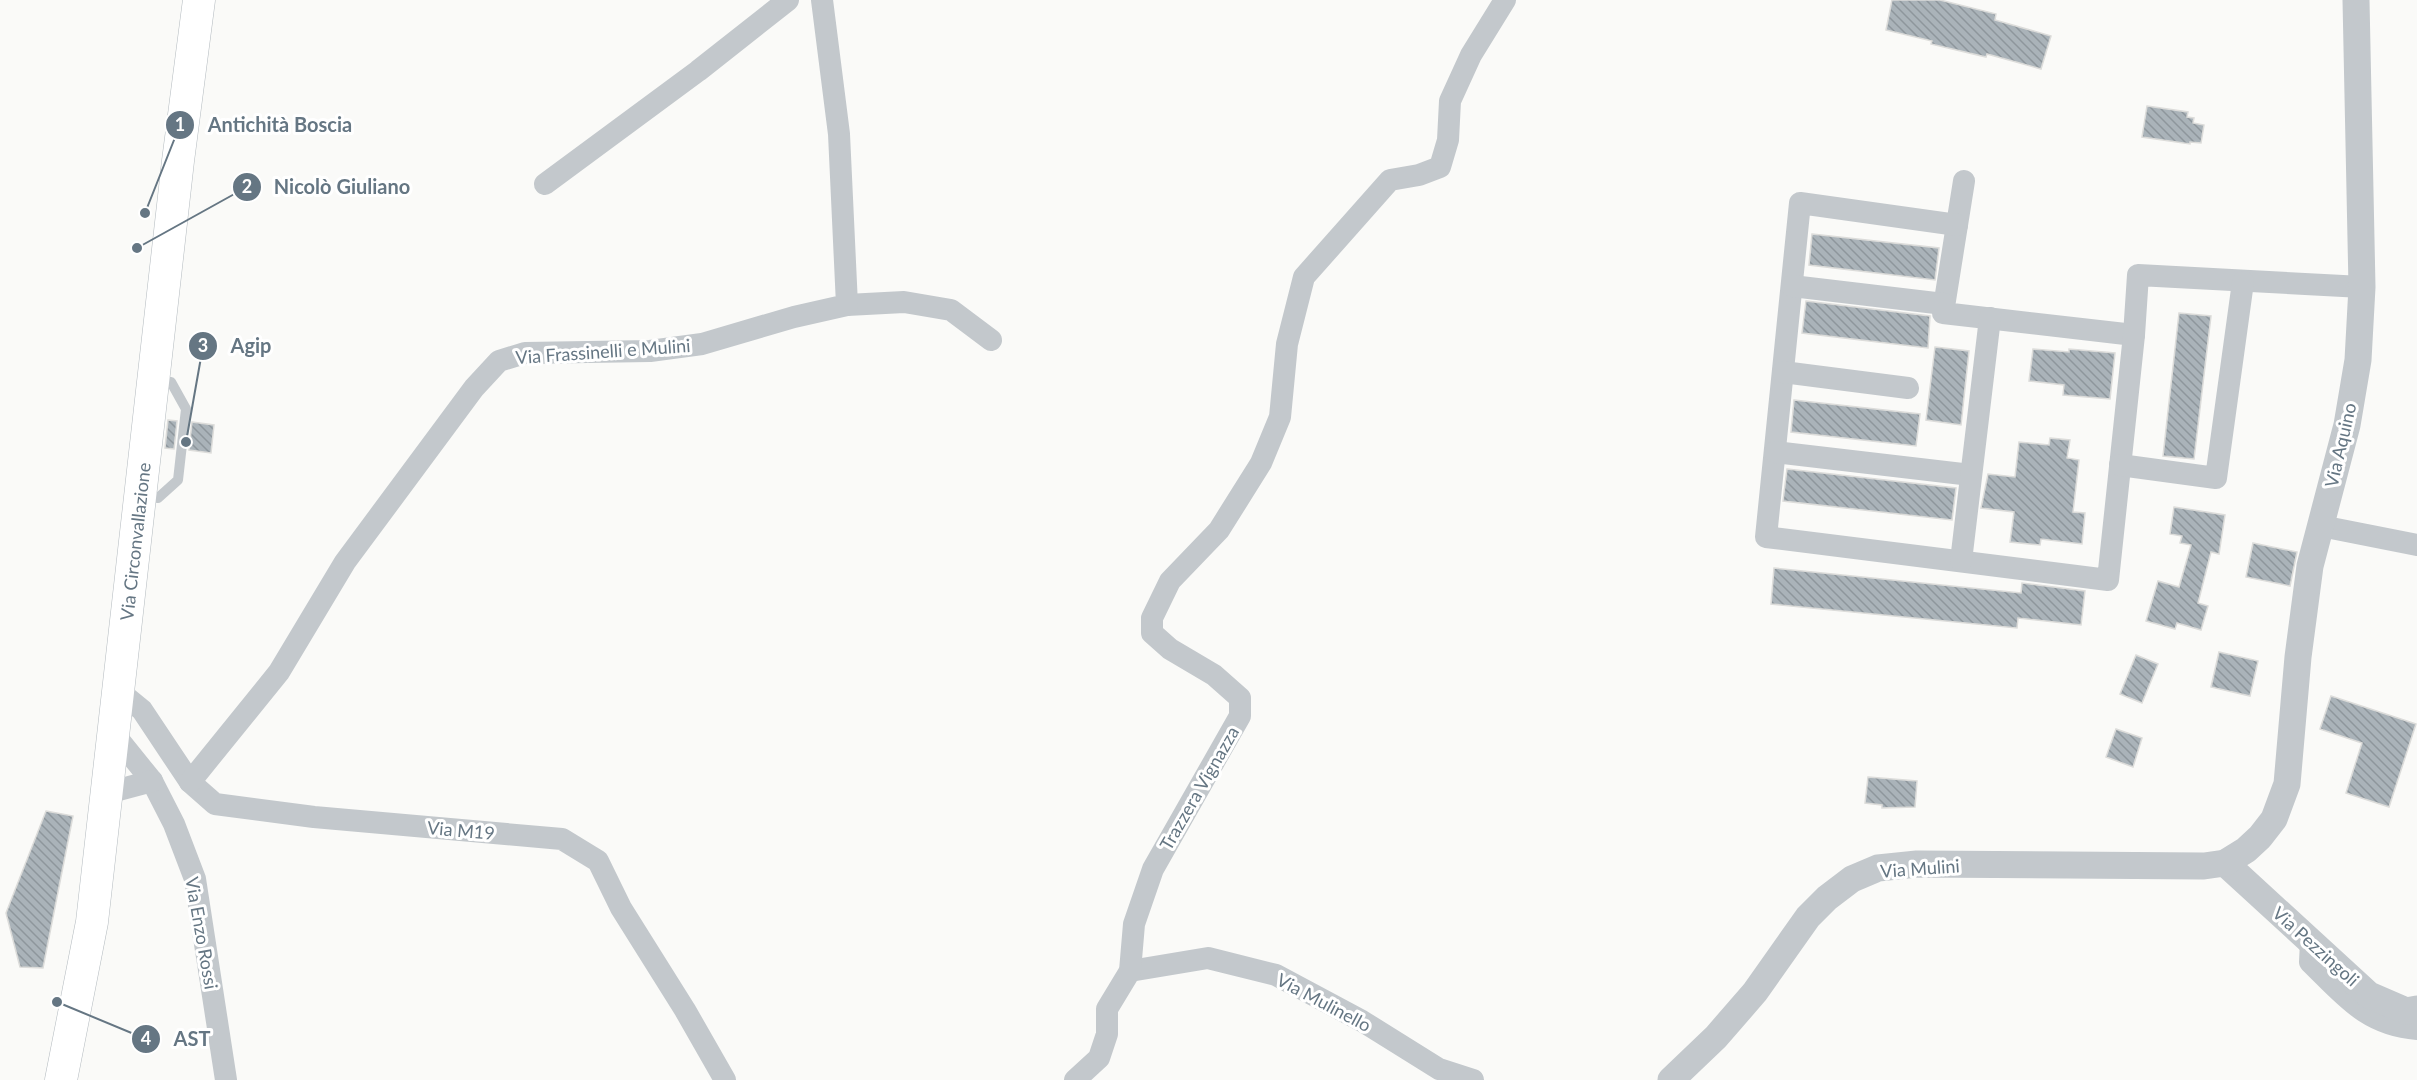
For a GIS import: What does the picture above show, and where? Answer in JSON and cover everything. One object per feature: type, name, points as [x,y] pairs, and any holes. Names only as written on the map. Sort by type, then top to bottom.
[{"type":"main road","name":"Via Circonvallazione","points":[[60,1065],[92,922],[199,0]]},
{"type":"street","points":[[545,184],[698,71],[788,0]]},
{"type":"street","points":[[822,0],[839,134],[847,305]]},
{"type":"street","name":"Trazzera Vignazza","points":[[1075,1080],[1099,1058],[1107,1034],[1107,1009],[1130,971],[1134,924],[1153,869],[1240,716],[1240,698],[1214,675],[1170,649],[1152,633],[1152,618],[1170,581],[1219,530],[1261,464],[1280,417],[1287,344],[1304,277],[1390,180],[1419,175],[1440,167],[1448,140],[1450,101],[1471,56],[1505,0]]},
{"type":"street","name":"Via Aquino","points":[[2225,862],[2246,850],[2260,837],[2274,819],[2287,784],[2298,657],[2310,566],[2347,425],[2358,360],[2362,287],[2356,0]]},
{"type":"street","points":[[1964,181],[1943,313],[2134,335]]},
{"type":"street","points":[[1957,225],[1800,203],[1766,537],[2108,580],[2134,335],[2138,275],[2362,287]]},
{"type":"street","points":[[2120,465],[2216,478],[2243,282]]},
{"type":"street","points":[[1791,286],[1944,304]]},
{"type":"street","name":"Via Frassinelli e Mulini","points":[[190,782],[279,672],[345,562],[474,388],[499,361],[525,353],[650,351],[702,344],[794,317],[847,305],[904,302],[951,310],[991,340]]},
{"type":"street","points":[[1961,561],[1990,318]]},
{"type":"street","points":[[1783,372],[1908,388]]},
{"type":"street","points":[[1774,452],[1971,475]]},
{"type":"street","points":[[2321,526],[2417,545]]},
{"type":"street","name":"Via M19","points":[[120,692],[142,710],[190,782],[215,804],[314,817],[562,839],[598,861],[621,908],[685,1010],[724,1080]]},
{"type":"street","name":"Via Enzo Rossi","points":[[114,734],[152,781],[174,824],[195,879],[226,1080]]},
{"type":"street","points":[[107,793],[152,781]]},
{"type":"street","name":"Via Pezzingoli","points":[[2225,862],[2369,995],[2406,1011],[2417,1009]]},
{"type":"street","name":"Via Mulini","points":[[1671,1080],[1716,1037],[1749,999],[1808,917],[1827,898],[1852,879],[1878,868],[1917,864],[2204,866],[2225,862]]},
{"type":"street","points":[[2311,942],[2310,962],[2357,1007],[2385,1024],[2417,1029]]},
{"type":"street","name":"Via Mulinello","points":[[1130,971],[1208,958],[1276,975],[1362,1021],[1439,1069],[1473,1080]]},
{"type":"building","points":[[1892,0],[1940,0],[1996,14],[1995,20],[2051,36],[2041,69],[1987,54],[1986,57],[1931,44],[1932,41],[1886,30]]},
{"type":"building","points":[[2147,106],[2188,112],[2187,117],[2194,118],[2193,123],[2204,125],[2201,143],[2190,142],[2190,144],[2142,137]]},
{"type":"building","points":[[1812,234],[1939,248],[1935,280],[1809,265]]},
{"type":"building","points":[[1806,301],[1930,316],[1928,348],[1802,333]]},
{"type":"building","points":[[2179,313],[2211,316],[2194,459],[2163,456]]},
{"type":"building","points":[[1935,347],[1969,351],[1961,425],[1926,420]]},
{"type":"building","points":[[2033,349],[2115,353],[2110,399],[2063,395],[2064,385],[2029,381]]},
{"type":"building","points":[[1794,400],[1920,414],[1916,446],[1791,432]]},
{"type":"building","points":[[168,420],[177,421],[174,449],[165,448]]},
{"type":"building","points":[[192,422],[214,425],[211,453],[189,450]]},
{"type":"building","points":[[2050,438],[2070,440],[2067,458],[2079,460],[2073,512],[2085,513],[2082,544],[2041,539],[2040,545],[2010,542],[2014,512],[1981,508],[1988,474],[2015,477],[2019,442],[2049,445]]},
{"type":"building","points":[[1787,469],[1956,488],[1952,520],[1783,501]]},
{"type":"building","points":[[2174,507],[2225,515],[2219,554],[2211,552],[2198,603],[2208,606],[2201,630],[2177,623],[2175,629],[2146,621],[2158,581],[2179,587],[2191,545],[2180,543],[2182,536],[2170,534]]},
{"type":"building","points":[[2253,543],[2297,552],[2290,586],[2246,577]]},
{"type":"building","points":[[1774,568],[2021,593],[2022,583],[2085,591],[2081,625],[2018,618],[2017,628],[1771,604]]},
{"type":"building","points":[[2219,652],[2258,661],[2250,696],[2211,687]]},
{"type":"building","points":[[2136,655],[2158,664],[2142,703],[2120,694]]},
{"type":"building","points":[[2331,696],[2416,724],[2389,807],[2346,793],[2362,743],[2320,729]]},
{"type":"building","points":[[2116,729],[2142,738],[2133,767],[2106,757]]},
{"type":"building","points":[[1868,777],[1917,781],[1915,807],[1882,808],[1882,805],[1865,803]]},
{"type":"building","points":[[46,811],[73,816],[43,968],[20,967],[6,913]]},
{"type":"place","name":"Antichità Boscia","points":[[145,213]]},
{"type":"place","name":"Nicolò Giuliano","points":[[137,248]]},
{"type":"place","name":"Agip","points":[[186,442]]},
{"type":"place","name":"AST","points":[[57,1002]]}]
